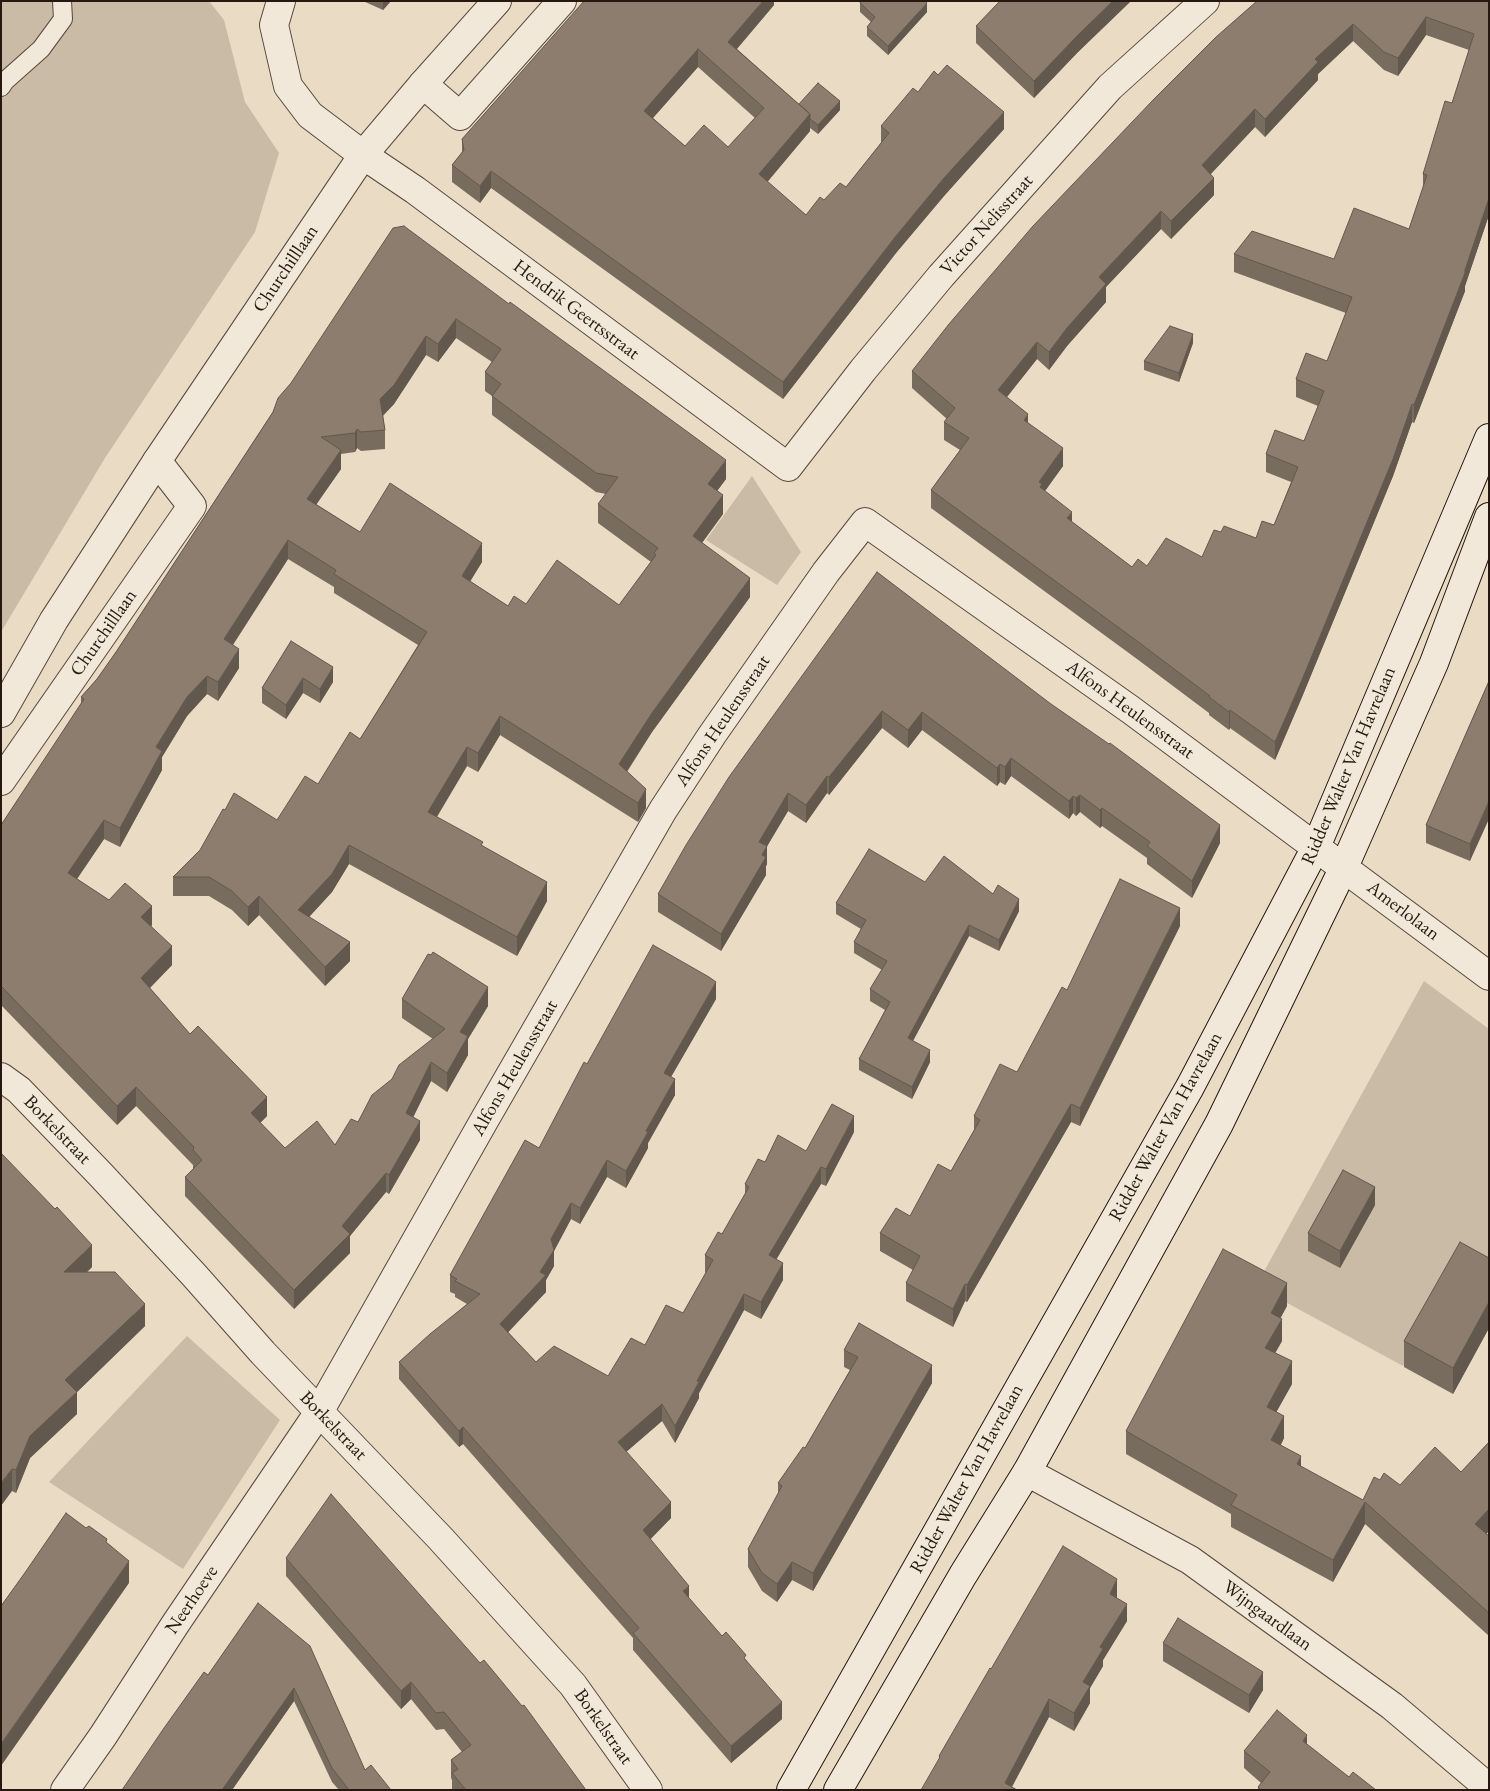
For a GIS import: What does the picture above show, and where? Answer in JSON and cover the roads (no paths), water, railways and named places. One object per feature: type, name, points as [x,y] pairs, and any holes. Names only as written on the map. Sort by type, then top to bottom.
[{"type":"street","name":"Hendrik Geertsstraat","points":[[281,1],[274,25],[288,86],[310,115],[363,155],[415,190],[788,466]]},
{"type":"street","points":[[423,84],[460,116],[562,1]]},
{"type":"street","name":"Victor Nelisstraat","points":[[788,466],[863,370],[941,276],[1110,87],[1206,1]]},
{"type":"street","name":"Churchilllaan","points":[[1,713],[54,620],[157,462],[363,155],[493,3]]},
{"type":"street","name":"Ridder Walter Van Havrelaan","points":[[791,1790],[1190,1087],[1316,847],[1489,438]]},
{"type":"street","name":"Churchilllaan","points":[[1,781],[192,506],[157,462]]},
{"type":"street","name":"Ridder Walter Van Havrelaan","points":[[838,1790],[963,1575],[1027,1472],[1219,1124],[1344,867],[1434,663],[1489,517]]},
{"type":"street","name":"Alfons Heulensstraat","points":[[320,1412],[485,1119],[663,810],[712,735],[826,572],[865,522],[1131,710],[1316,847]]},
{"type":"street","name":"Amerlolaan","points":[[1316,847],[1489,976]]},
{"type":"street","name":"Borkelstraat","points":[[1,1077],[19,1090],[94,1168],[194,1275],[263,1353],[441,1539],[573,1685],[648,1790]]},
{"type":"street","name":"Neerhoeve","points":[[65,1790],[104,1736],[176,1623],[320,1412]]},
{"type":"street","name":"Wijngaardlaan","points":[[1027,1472],[1190,1560],[1392,1706],[1489,1788]]},
{"type":"lane","points":[[1,87],[5,81],[41,48],[63,19],[62,1]]}]
